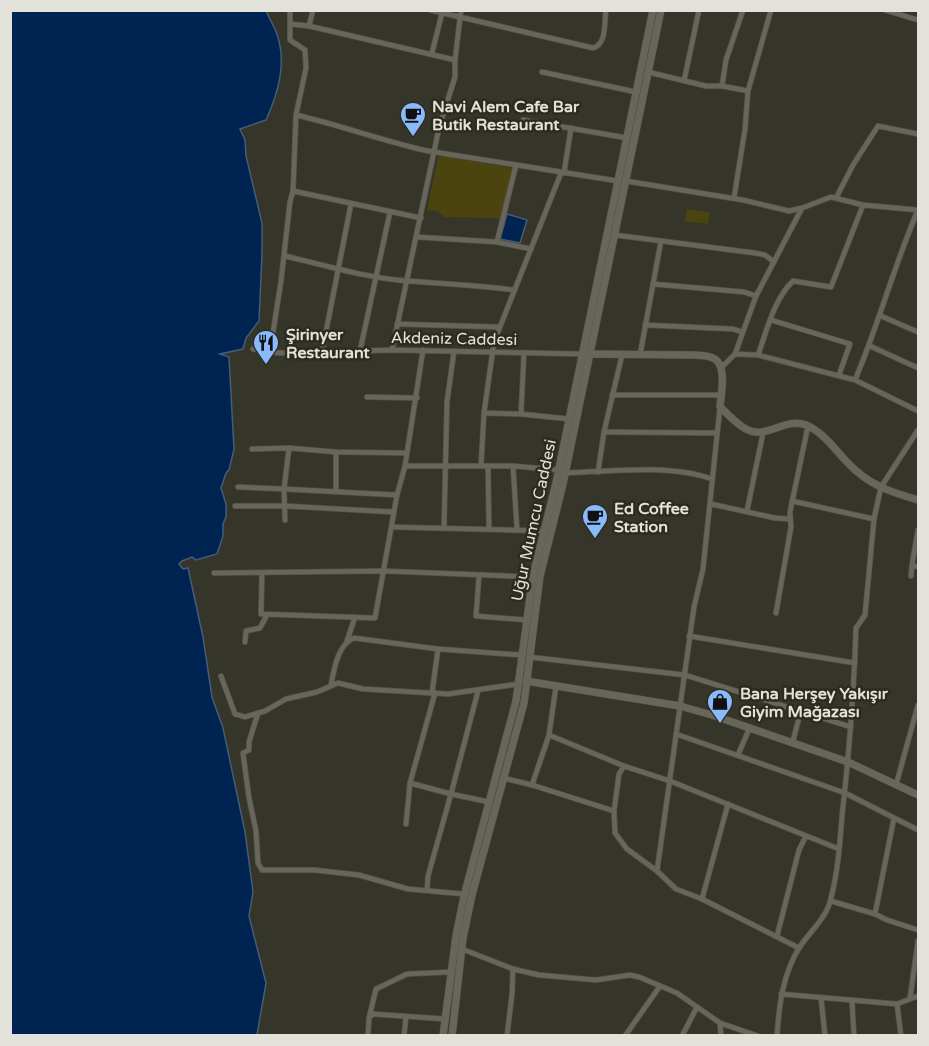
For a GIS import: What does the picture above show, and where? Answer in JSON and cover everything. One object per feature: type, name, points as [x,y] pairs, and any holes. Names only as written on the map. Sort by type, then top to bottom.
[{"type":"street","points":[[270,352],[285,255],[284,239],[293,190],[296,115],[306,68],[305,50],[290,40],[290,10]]},
{"type":"street","points":[[309,26],[313,10]]},
{"type":"street","points":[[430,10],[593,48],[599,46],[602,41],[606,10]]},
{"type":"street","points":[[392,350],[435,151],[455,78],[461,10]]},
{"type":"street","name":"Uğur Mumcu Caddesi","points":[[562,471],[569,420],[615,235],[627,138],[653,10]]},
{"type":"street","name":"Uğur Mumcu Caddesi","points":[[443,1035],[464,894],[516,701],[548,532],[622,181],[661,10]]},
{"type":"street","points":[[684,81],[699,10]]},
{"type":"street","points":[[722,86],[726,60],[743,10]]},
{"type":"street","points":[[734,198],[745,129],[748,91],[771,10]]},
{"type":"street","points":[[885,10],[918,20]]},
{"type":"street","points":[[432,53],[442,13]]},
{"type":"street","points":[[291,24],[309,26],[455,60]]},
{"type":"street","points":[[542,72],[636,92]]},
{"type":"street","points":[[648,72],[706,86],[722,86],[748,91]]},
{"type":"street","points":[[296,115],[328,122],[405,146],[562,173],[734,198],[789,211],[825,198],[836,198],[863,205],[918,210],[907,235],[870,346],[855,380]]},
{"type":"street","points":[[523,120],[627,138]]},
{"type":"street","points":[[836,198],[853,165],[878,126],[918,134]]},
{"type":"street","points":[[481,466],[491,352],[562,173],[571,128]]},
{"type":"street","points":[[497,242],[516,165]]},
{"type":"street","points":[[293,190],[420,218]]},
{"type":"street","points":[[322,352],[351,204]]},
{"type":"street","points":[[758,355],[771,320],[787,287],[793,281],[800,280],[831,287],[863,205]]},
{"type":"street","points":[[657,871],[689,636],[703,569],[721,396],[721,368],[735,354],[756,296],[802,208]]},
{"type":"street","points":[[360,351],[390,212]]},
{"type":"street","points":[[615,235],[755,253],[765,255],[774,261]]},
{"type":"street","points":[[417,237],[497,242],[531,249]]},
{"type":"street","points":[[640,355],[661,241]]},
{"type":"street","points":[[285,255],[408,281],[514,290]]},
{"type":"street","points":[[653,284],[744,292],[756,296]]},
{"type":"street","points":[[881,316],[918,332]]},
{"type":"street","points":[[771,320],[850,344],[839,375]]},
{"type":"street","points":[[397,324],[499,327]]},
{"type":"street","points":[[645,325],[742,332]]},
{"type":"street","points":[[870,346],[918,368]]},
{"type":"street","name":"Akdeniz Caddesi","points":[[253,349],[270,352],[423,350],[708,356],[717,359],[721,368]]},
{"type":"street","points":[[262,573],[261,614],[375,618],[397,495],[405,466],[423,350]]},
{"type":"street","points":[[444,527],[447,402],[454,351]]},
{"type":"street","points":[[521,414],[524,353]]},
{"type":"street","points":[[735,354],[758,355],[839,375],[855,380],[918,411]]},
{"type":"street","points":[[598,472],[604,432],[622,355]]},
{"type":"street","points":[[612,395],[721,396]]},
{"type":"street","points":[[366,397],[417,398]]},
{"type":"street","points":[[720,406],[748,430],[763,433],[790,424],[799,423],[808,426],[819,433],[860,474],[892,493],[918,500]]},
{"type":"street","points":[[484,413],[521,414],[569,420]]},
{"type":"street","points":[[776,613],[791,526],[792,501],[808,426]]},
{"type":"street","points":[[777,1035],[785,978],[799,948],[821,919],[831,901],[848,762],[856,628],[865,615],[874,519],[881,487],[918,430]]},
{"type":"street","points":[[604,432],[716,433]]},
{"type":"street","points":[[747,511],[763,433]]},
{"type":"street","points":[[252,449],[289,448],[336,452],[407,453]]},
{"type":"street","points":[[285,520],[284,489],[289,448]]},
{"type":"street","points":[[336,452],[336,492]]},
{"type":"street","points":[[405,466],[513,466],[598,472],[688,471],[712,479]]},
{"type":"street","points":[[488,466],[489,529]]},
{"type":"street","points":[[513,466],[517,529]]},
{"type":"street","points":[[238,488],[397,495]]},
{"type":"street","points":[[792,501],[874,519]]},
{"type":"street","points":[[711,504],[790,519]]},
{"type":"street","points":[[235,506],[285,506],[394,512]]},
{"type":"street","points":[[392,527],[517,529],[548,532]]},
{"type":"street","points":[[911,576],[918,530]]},
{"type":"street","name":"Uğur Mumcu Caddesi","points":[[452,1035],[462,949],[472,895],[524,703],[526,620],[532,577],[548,532]]},
{"type":"street","points":[[912,565],[918,567]]},
{"type":"street","points":[[213,573],[384,571],[532,577]]},
{"type":"street","points":[[479,576],[476,616],[526,620]]},
{"type":"street","points":[[245,642],[246,631],[260,628],[267,615]]},
{"type":"street","points":[[331,685],[355,617]]},
{"type":"street","points":[[689,636],[855,663]]},
{"type":"street","points":[[347,640],[354,638],[375,640],[438,649],[525,656],[685,675],[850,727]]},
{"type":"street","points":[[406,824],[410,783],[434,693],[438,649]]},
{"type":"street","points":[[221,676],[235,714],[244,717],[258,713],[286,699],[317,692],[338,683],[363,689],[434,693],[478,691],[518,684]]},
{"type":"street","points":[[526,681],[680,706],[793,741],[848,762],[918,795]]},
{"type":"street","points":[[532,785],[549,735],[556,686]]},
{"type":"street","points":[[427,890],[428,876],[478,691]]},
{"type":"street","points":[[896,785],[916,720],[918,705]]},
{"type":"street","points":[[793,741],[801,710]]},
{"type":"street","points":[[258,713],[249,742],[249,750],[243,753],[256,831],[258,863],[262,870],[314,870],[358,875],[408,889],[464,894]]},
{"type":"street","points":[[738,755],[750,727]]},
{"type":"street","points":[[676,734],[845,793],[918,830]]},
{"type":"street","points":[[549,735],[839,849]]},
{"type":"street","points":[[624,766],[619,774],[614,811],[615,833],[627,849],[657,871],[676,889],[702,899],[799,948]]},
{"type":"street","points":[[504,778],[614,811]]},
{"type":"street","points":[[410,783],[489,802]]},
{"type":"street","points":[[702,899],[728,804]]},
{"type":"street","points":[[875,914],[894,818]]},
{"type":"street","points":[[777,936],[799,850],[806,836]]},
{"type":"street","points":[[831,901],[918,930]]},
{"type":"street","points":[[910,998],[918,941]]},
{"type":"street","points":[[462,949],[513,969],[539,975],[596,980],[630,975],[676,993],[720,1023],[751,1035],[758,1035]]},
{"type":"street","points":[[507,1035],[513,969]]},
{"type":"street","points":[[368,1035],[369,1018],[376,989],[407,974],[451,972]]},
{"type":"street","points":[[625,1035],[660,986]]},
{"type":"street","points":[[781,994],[897,1004],[918,996]]},
{"type":"street","points":[[821,998],[825,1035]]},
{"type":"street","points":[[852,1001],[854,1035]]},
{"type":"street","points":[[897,1004],[901,1035]]},
{"type":"street","points":[[682,1035],[698,1007]]},
{"type":"street","points":[[369,1018],[373,1014],[445,1019]]},
{"type":"street","points":[[404,1035],[406,1017]]},
{"type":"street","points":[[720,1023],[721,1035]]},
{"type":"street","points":[[730,1034],[732,1027]]},
{"type":"shaded area","points":[[441,156],[513,168],[501,218],[445,217],[437,211],[427,210],[438,158]]},
{"type":"shaded area","points":[[687,209],[710,212],[708,224],[685,221]]},
{"type":"water","points":[[10,11],[266,11],[279,41],[281,72],[274,101],[266,120],[240,129],[245,140],[246,156],[262,223],[262,254],[259,321],[246,338],[243,349],[220,354],[229,357],[234,449],[229,470],[221,488],[226,504],[223,536],[217,554],[196,560],[192,557],[179,564],[183,569],[188,568],[203,637],[212,697],[223,728],[245,832],[253,892],[249,916],[266,983],[257,1035],[11,1035]]},
{"type":"water","points":[[507,214],[527,220],[520,243],[500,239]]},
{"type":"place","name":"Navi Alem Cafe Bar Butik Restaurant","points":[[413,138]]},
{"type":"place","name":"Şirinyer Restaurant","points":[[266,366]]},
{"type":"place","name":"Ed Coffee Station","points":[[595,540]]},
{"type":"place","name":"Bana Herşey Yakışır Giyim Mağazası","points":[[720,725]]}]
